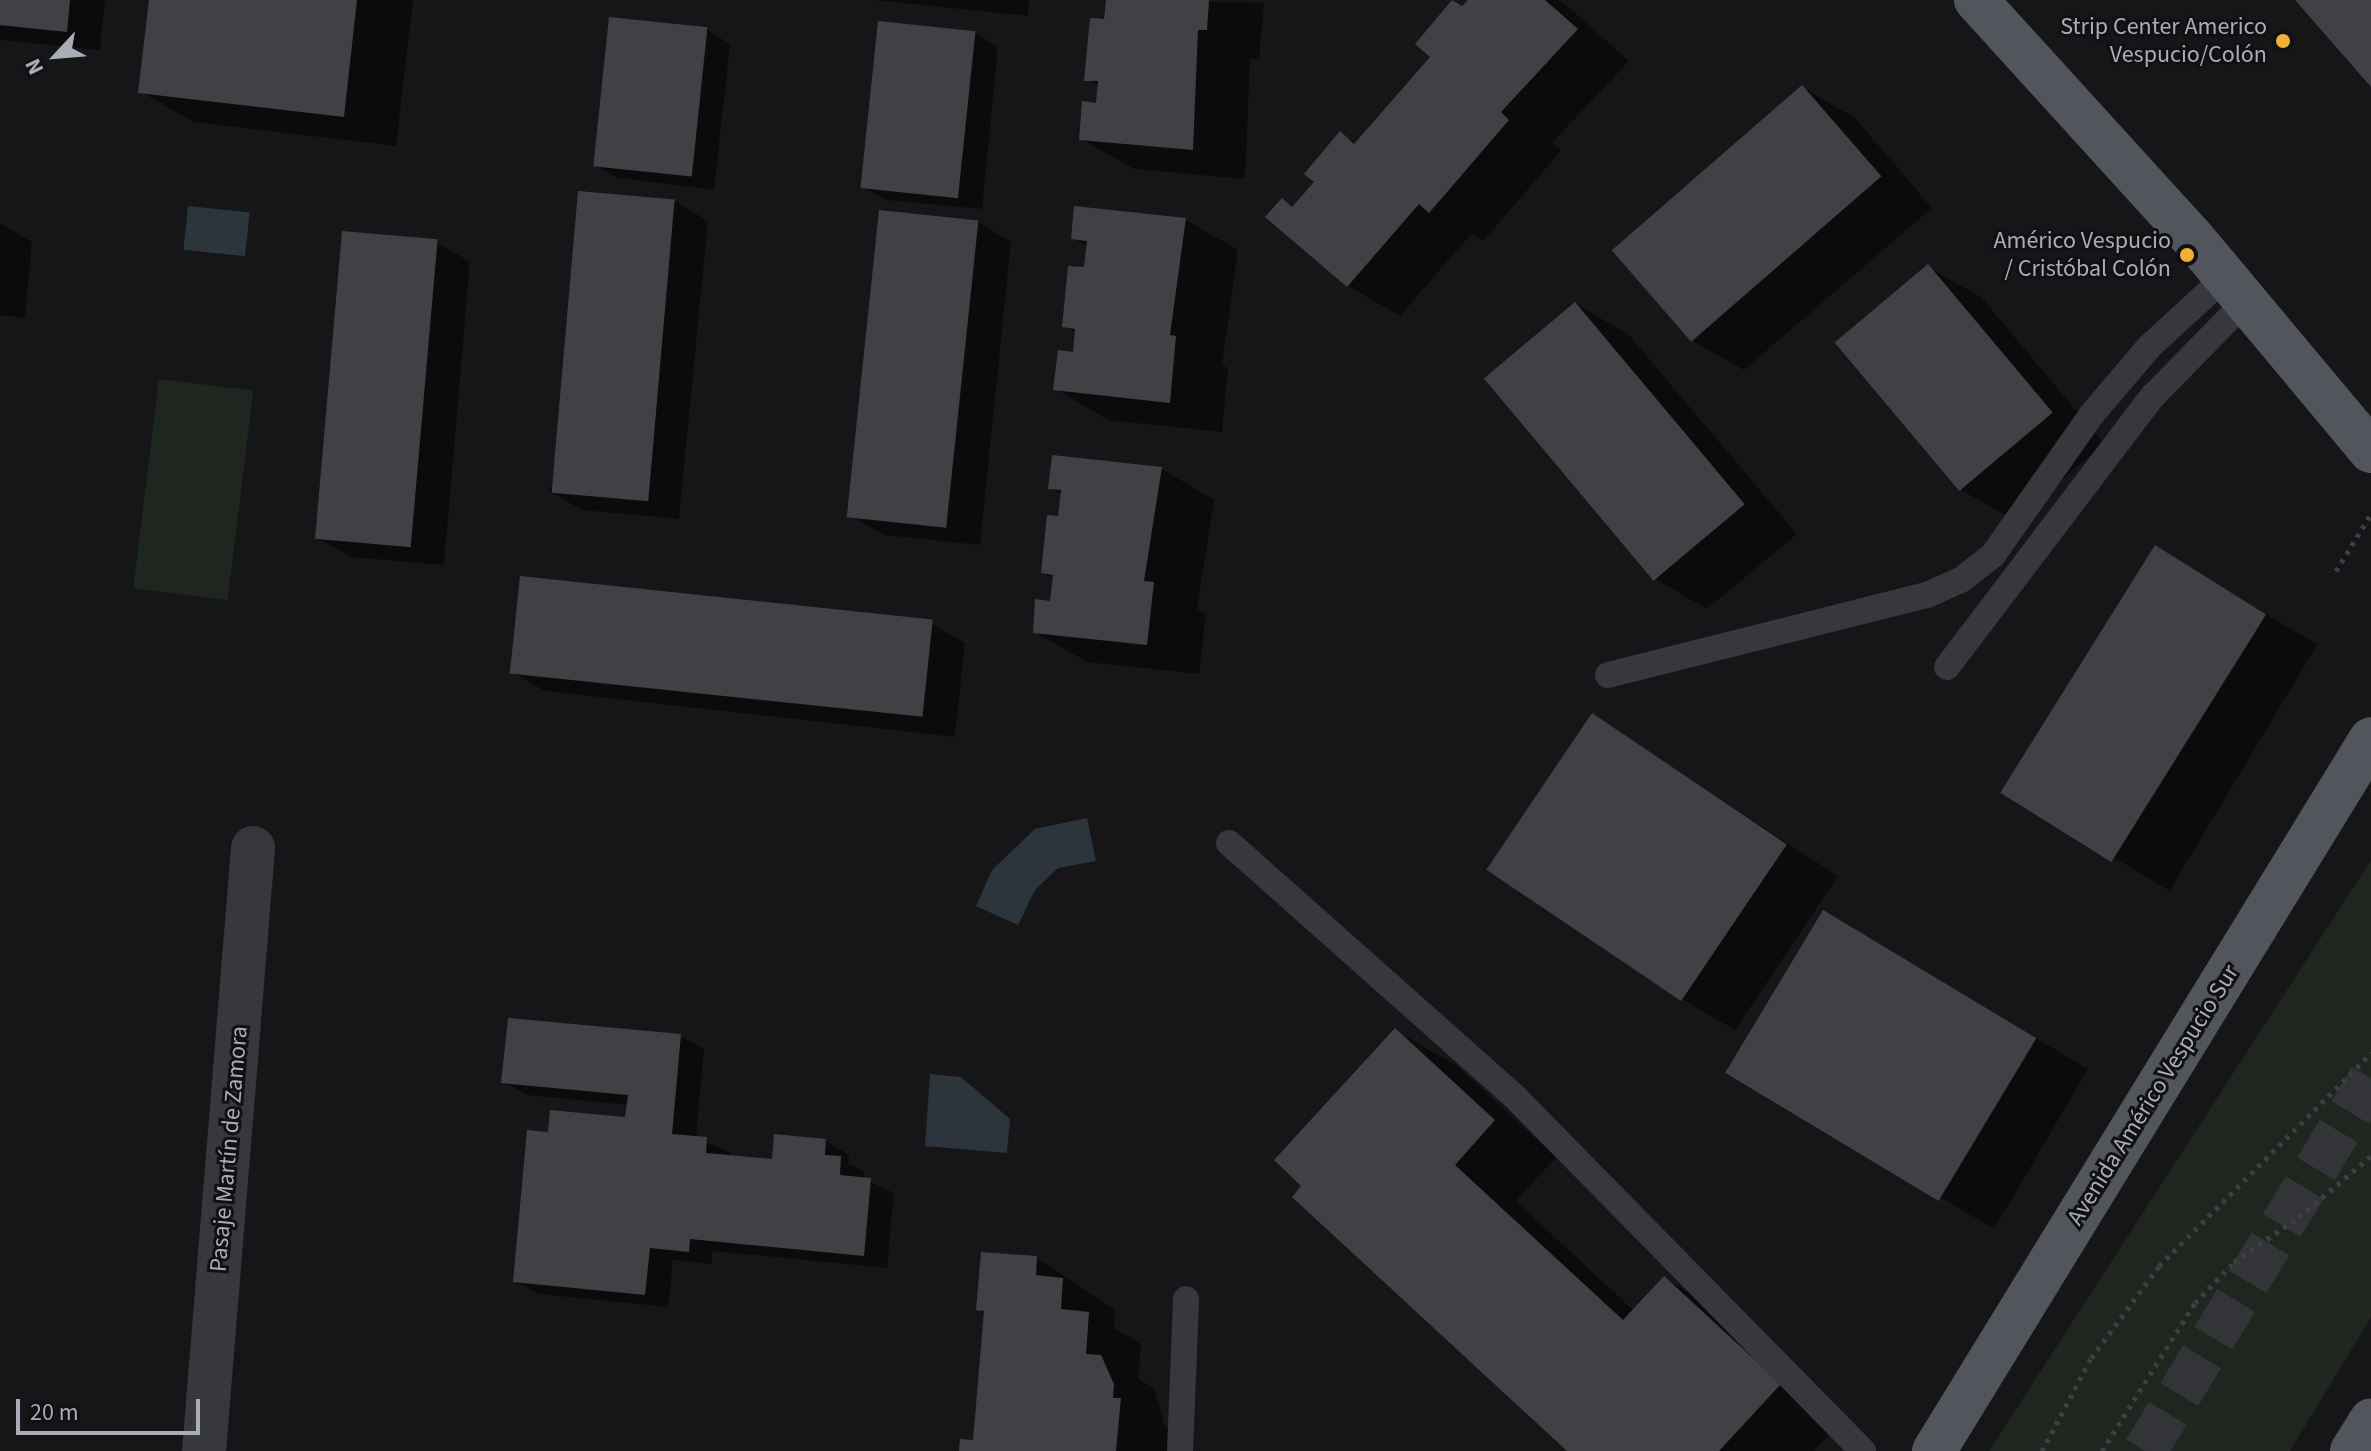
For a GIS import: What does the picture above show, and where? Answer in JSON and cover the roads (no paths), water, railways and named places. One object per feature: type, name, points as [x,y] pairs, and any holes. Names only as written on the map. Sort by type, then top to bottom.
[{"type":"main road","points":[[1976,0],[2235,289],[2371,451]]},
{"type":"main road","name":"Avenida Américo Vespucio Sur","points":[[1934,1451],[2371,739]]},
{"type":"main road","points":[[2352,1451],[2371,1420]]},
{"type":"street","name":"Pasaje Martín de Zamora","points":[[204,1451],[253,848]]},
{"type":"lane","points":[[1947,667],[2235,289]]},
{"type":"lane","points":[[1608,675],[1927,595],[1961,580],[1993,555],[2092,414],[2149,347],[2235,289]]},
{"type":"lane","points":[[1229,843],[1514,1096],[1863,1451]]},
{"type":"lane","points":[[1180,1451],[1186,1299]]},
{"type":"tunnel","points":[[2145,1451],[2371,1078]]},
{"type":"place","name":"Strip Center Americo Vespucio/Colón","points":[[2283,41]]},
{"type":"place","name":"Américo Vespucio / Cristóbal Colón","points":[[2187,255]]}]
